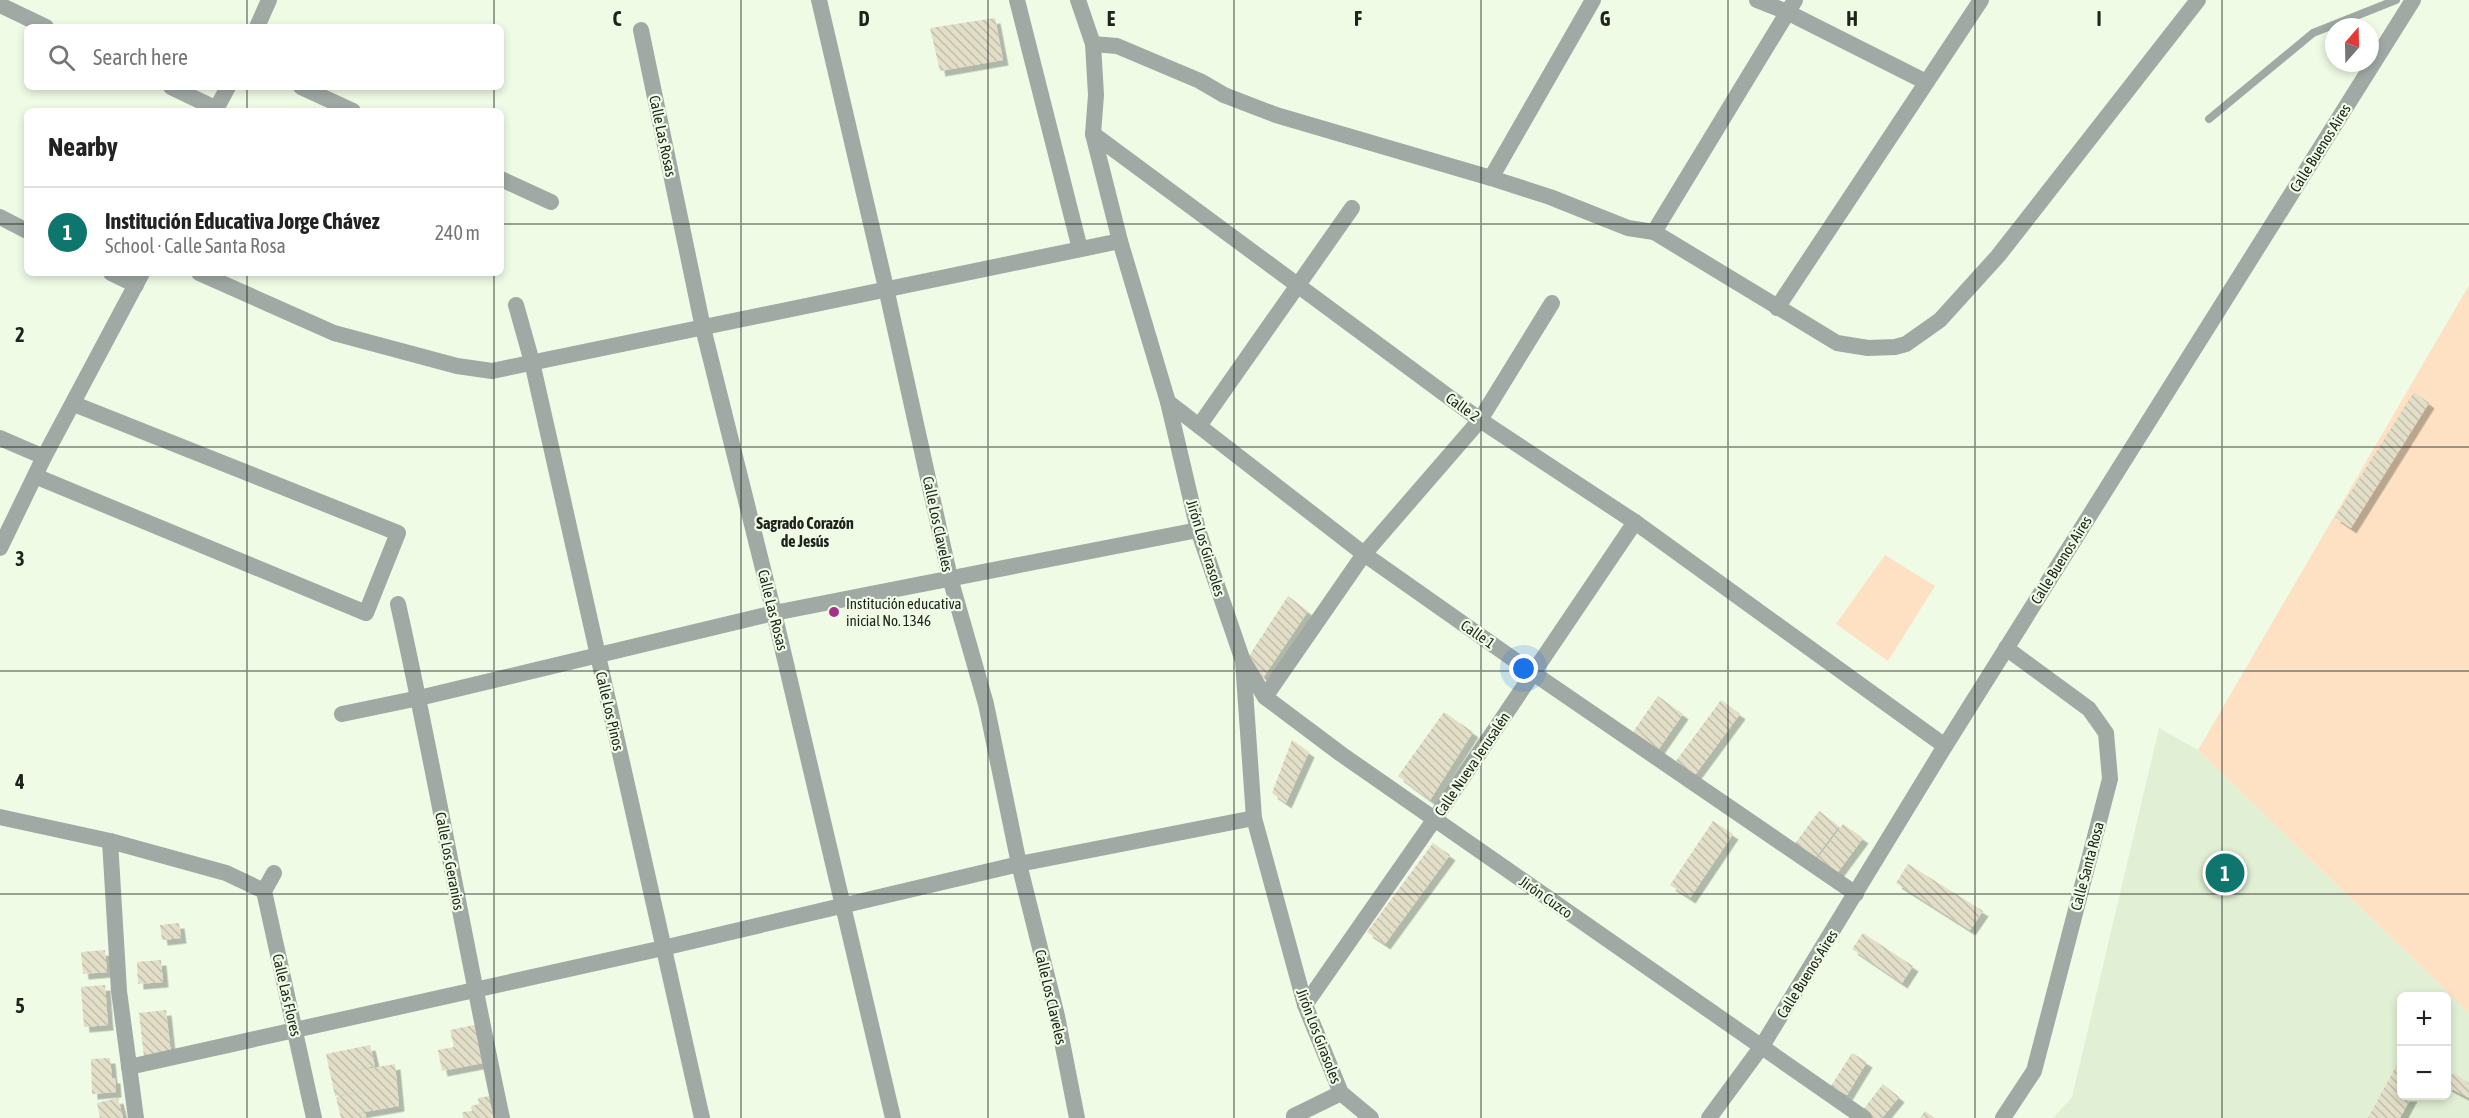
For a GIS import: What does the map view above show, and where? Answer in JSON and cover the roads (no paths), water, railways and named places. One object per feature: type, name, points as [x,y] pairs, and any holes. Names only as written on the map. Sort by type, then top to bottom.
[{"type":"street","points":[[258,24],[269,0]]},
{"type":"street","name":"Calle Los Claveles","points":[[819,0],[950,578],[986,704],[1019,864],[1057,1016],[1077,1118]]},
{"type":"street","points":[[1017,0],[1080,249]]},
{"type":"street","name":"Jirón Los Girasoles","points":[[1078,0],[1093,44],[1096,95],[1093,134],[1120,242],[1168,402],[1198,530],[1243,661],[1254,818],[1305,1005],[1341,1093]]},
{"type":"street","points":[[1491,178],[1593,0]]},
{"type":"street","points":[[1757,0],[1791,6],[1926,82]]},
{"type":"street","points":[[1777,308],[1982,0]]},
{"type":"street","points":[[1093,44],[1117,46],[1200,81],[1224,95],[1276,115],[1491,178],[1550,197],[1629,228],[1653,232],[1837,344],[1895,347],[1906,344],[1918,334],[1928,330],[1968,292],[2198,0]]},
{"type":"street","name":"Calle Buenos Aires","points":[[1709,1118],[1762,1046],[1945,746],[2413,0]]},
{"type":"street","points":[[0,5],[40,24]]},
{"type":"street","points":[[1653,232],[1791,6]]},
{"type":"street","name":"Calle Las Rosas","points":[[641,30],[703,328],[774,613],[893,1118]]},
{"type":"street","points":[[177,90],[212,108]]},
{"type":"street","points":[[217,108],[226,90]]},
{"type":"street","points":[[308,90],[346,108]]},
{"type":"street","name":"Calle 2","points":[[1093,134],[1480,420],[1635,522],[1945,746]]},
{"type":"street","points":[[504,180],[551,202]]},
{"type":"street","points":[[1199,426],[1352,208]]},
{"type":"street","points":[[0,217],[24,229]]},
{"type":"street","points":[[206,276],[334,333],[446,363],[492,371],[886,288],[1120,242]]},
{"type":"street","points":[[0,548],[44,457],[139,279]]},
{"type":"street","points":[[1265,697],[1364,554],[1480,420],[1551,303]]},
{"type":"street","name":"Calle Los Pinos","points":[[516,305],[532,362],[702,1118]]},
{"type":"street","name":"Calle 1","points":[[1168,402],[1364,554],[1533,673],[1856,894]]},
{"type":"street","points":[[35,476],[366,613],[398,533],[74,404]]},
{"type":"street","points":[[0,438],[44,457]]},
{"type":"street","name":"Calle Nueva Jerusalén","points":[[1305,1005],[1434,820],[1635,522]]},
{"type":"street","points":[[342,714],[419,698],[774,613],[1198,530]]},
{"type":"street","name":"Calle Los Geranios","points":[[398,604],[419,698],[474,989],[502,1118]]},
{"type":"street","name":"Calle Santa Rosa","points":[[2003,1118],[2034,1071],[2110,779],[2106,733],[2089,709],[2006,648]]},
{"type":"street","name":"Jirón Cuzco","points":[[1243,661],[1265,697],[1434,820],[1864,1118]]},
{"type":"street","points":[[0,817],[110,841],[226,873],[264,891],[274,873]]},
{"type":"street","points":[[129,1067],[843,907],[1019,864],[1254,818]]},
{"type":"street","points":[[110,841],[119,991],[136,1118]]},
{"type":"street","name":"Calle Las Flores","points":[[264,891],[314,1118]]},
{"type":"street","points":[[1289,1117],[1341,1093],[1371,1118]]},
{"type":"lane","points":[[2209,118],[2313,33],[2396,0]]},
{"type":"place","name":"Institución educativa inicial No. 1346","points":[[834,612]]},
{"type":"place","name":"Institución Educativa Jorge Chávez","points":[[2225,873]]},
{"type":"district","name":"Sagrado Corazón de Jesús","points":[[805,532]]}]
